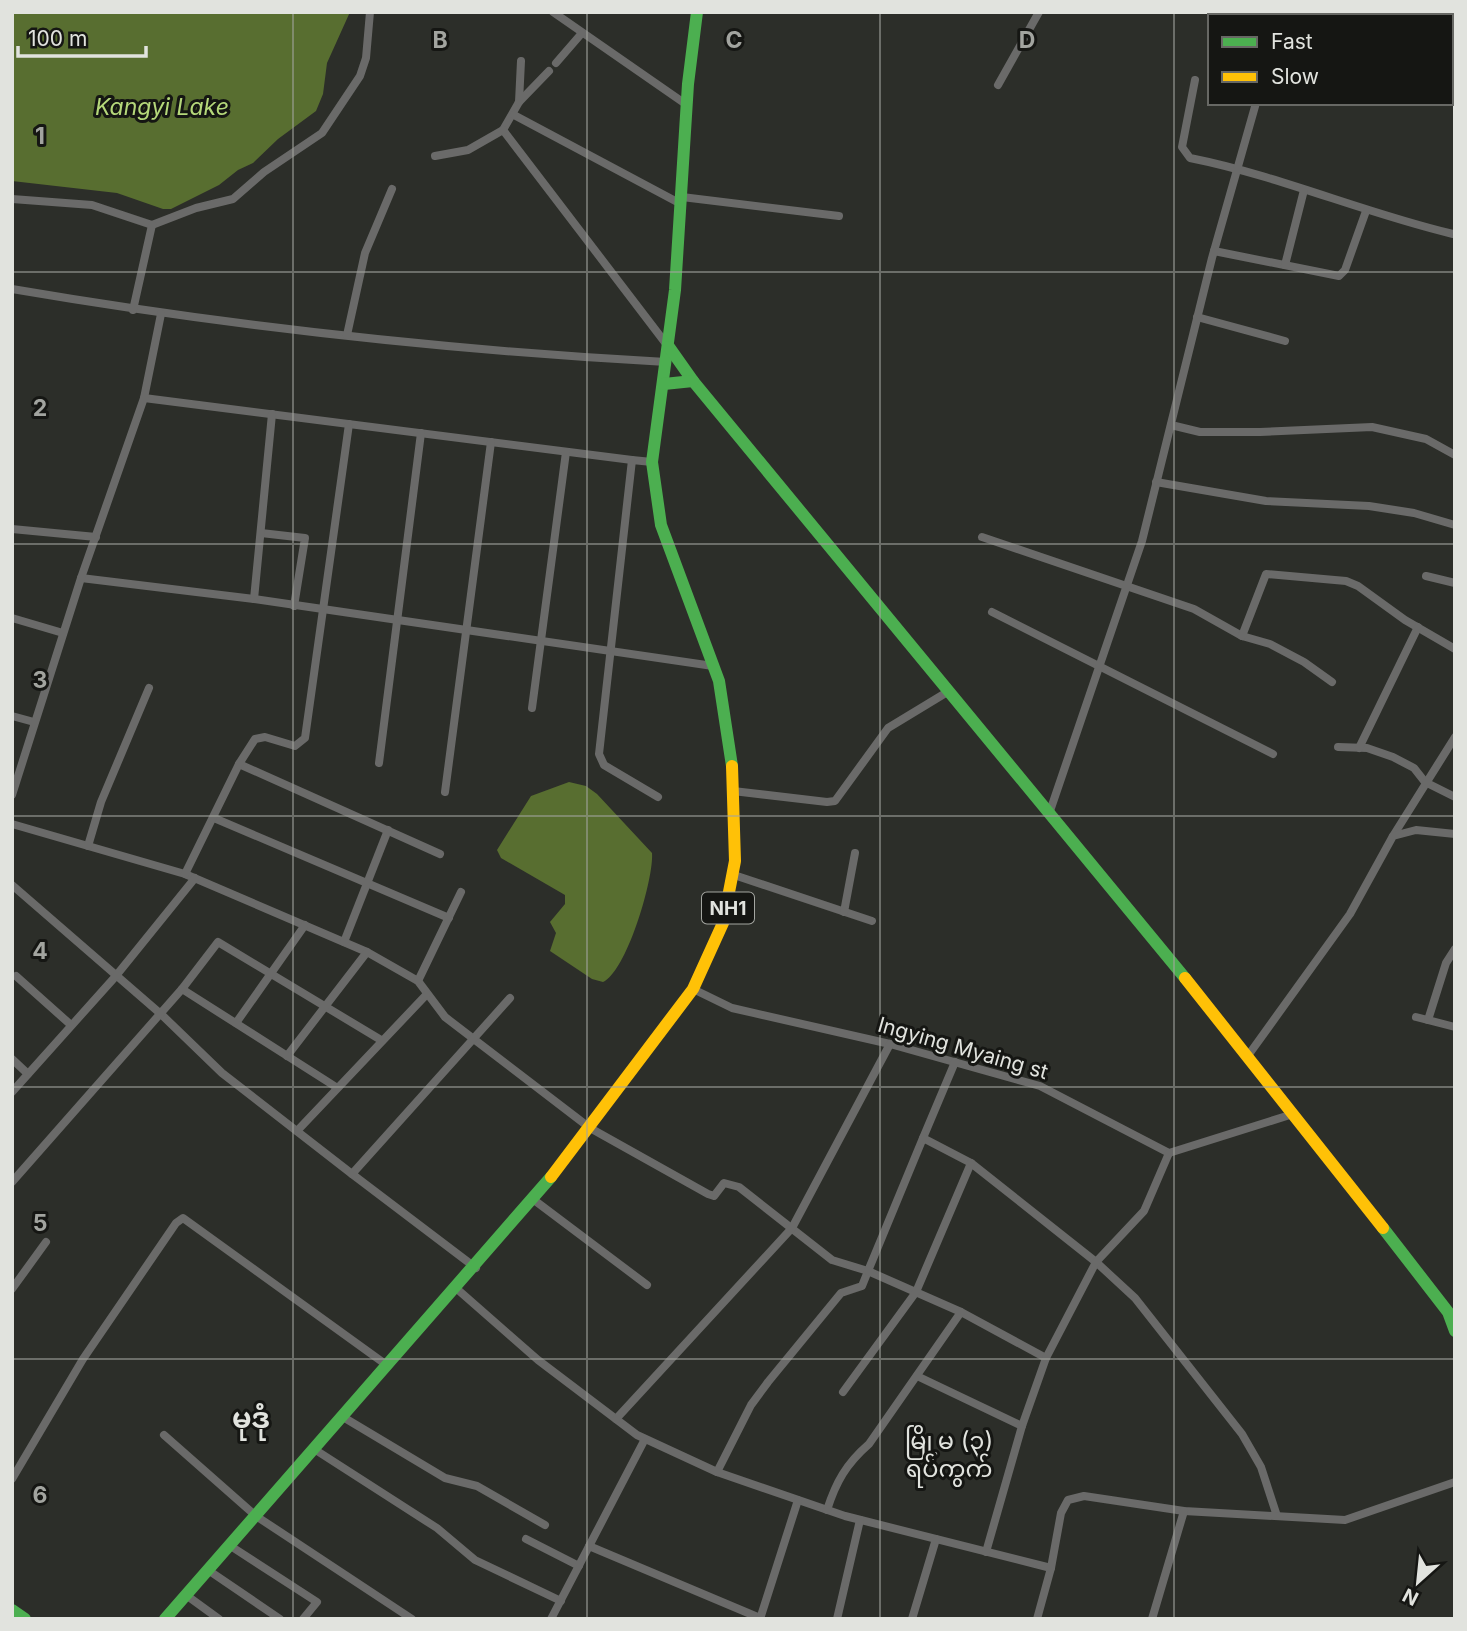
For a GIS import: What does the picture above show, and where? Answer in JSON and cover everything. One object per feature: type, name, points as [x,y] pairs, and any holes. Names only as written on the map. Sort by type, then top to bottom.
[{"type":"main road","name":"NH1","points":[[165,1619],[534,1200],[693,989],[719,936],[734,875],[730,750],[713,666],[661,526],[652,462],[669,347],[687,105],[697,12]]},
{"type":"main road","points":[[669,347],[693,381],[1293,1114],[1451,1316],[1455,1331]]},
{"type":"main road","points":[[664,384],[693,381]]},
{"type":"main road","points":[[12,1610],[25,1619]]},
{"type":"street","points":[[12,199],[92,205],[152,225],[195,208],[233,199],[264,172],[322,133],[360,76],[366,58],[370,12]]},
{"type":"street","points":[[553,12],[687,105]]},
{"type":"street","points":[[998,85],[1038,12]]},
{"type":"street","points":[[556,63],[582,33]]},
{"type":"street","points":[[435,156],[468,150],[503,130],[514,115],[519,102],[521,61]]},
{"type":"street","points":[[519,102],[549,71]]},
{"type":"street","points":[[1195,80],[1182,146],[1190,158],[1238,168],[1366,211],[1453,234]]},
{"type":"street","points":[[1049,814],[1126,587],[1171,425],[1214,251],[1255,105]]},
{"type":"street","points":[[514,115],[682,200],[839,216]]},
{"type":"street","points":[[503,130],[669,347]]},
{"type":"street","points":[[347,335],[365,253],[392,189]]},
{"type":"street","points":[[1285,265],[1304,190]]},
{"type":"street","points":[[1214,251],[1339,276],[1345,270],[1366,211]]},
{"type":"street","points":[[133,310],[152,225]]},
{"type":"street","points":[[12,289],[161,314],[509,354],[666,362]]},
{"type":"street","points":[[12,795],[81,578],[144,398],[161,314]]},
{"type":"street","points":[[1197,317],[1285,341]]},
{"type":"street","points":[[144,398],[652,462]]},
{"type":"street","points":[[254,599],[272,414]]},
{"type":"street","points":[[185,874],[239,764],[260,737],[295,746],[305,738],[349,424]]},
{"type":"street","points":[[1171,425],[1200,432],[1372,427],[1426,439],[1455,455]]},
{"type":"street","points":[[379,763],[421,433]]},
{"type":"street","points":[[445,792],[491,442]]},
{"type":"street","points":[[532,708],[566,452]]},
{"type":"street","points":[[632,460],[600,761],[658,797]]},
{"type":"street","points":[[1156,482],[1266,501],[1368,506],[1414,513],[1455,525]]},
{"type":"street","points":[[12,529],[96,537]]},
{"type":"street","points":[[261,533],[305,538],[294,606]]},
{"type":"street","points":[[982,537],[1194,609],[1242,636],[1281,650],[1332,682]]},
{"type":"street","points":[[1242,636],[1266,574],[1346,581],[1358,586],[1455,649]]},
{"type":"street","points":[[1426,576],[1455,583]]},
{"type":"street","points":[[81,578],[542,639],[713,666]]},
{"type":"street","points":[[992,612],[1273,754]]},
{"type":"street","points":[[12,618],[63,633]]},
{"type":"street","points":[[1359,748],[1418,627]]},
{"type":"street","points":[[88,846],[101,802],[149,688]]},
{"type":"street","points":[[733,791],[835,801],[888,728],[949,691]]},
{"type":"street","points":[[12,716],[34,722]]},
{"type":"street","points":[[1247,1057],[1349,914],[1425,782],[1455,737]]},
{"type":"street","points":[[1338,747],[1359,748],[1404,762],[1414,768],[1425,782],[1455,797]]},
{"type":"street","points":[[239,764],[440,854]]},
{"type":"street","points":[[214,818],[449,918]]},
{"type":"street","points":[[12,824],[185,874],[367,952],[418,981],[445,1017],[590,1128],[708,1194],[714,1196],[724,1183],[739,1187],[832,1260],[868,1271],[961,1312],[1046,1358]]},
{"type":"street","points":[[344,942],[388,830]]},
{"type":"street","points":[[1393,836],[1416,830],[1455,834]]},
{"type":"street","points":[[844,912],[855,853]]},
{"type":"street","points":[[734,875],[872,921]]},
{"type":"street","points":[[12,1091],[115,977],[195,878]]},
{"type":"street","points":[[12,885],[162,1015],[222,1073],[476,1268]]},
{"type":"street","points":[[418,981],[461,892]]},
{"type":"street","points":[[236,1023],[306,925]]},
{"type":"street","points":[[12,1182],[162,1015],[218,942],[272,972],[381,1040]]},
{"type":"street","points":[[1428,1020],[1446,963],[1455,949]]},
{"type":"street","points":[[287,1056],[367,952]]},
{"type":"street","points":[[16,976],[72,1025]]},
{"type":"street","points":[[182,989],[337,1087]]},
{"type":"street","name":"Ingying Myaing st","points":[[693,989],[732,1008],[890,1044],[1040,1086],[1169,1153]]},
{"type":"street","points":[[297,1132],[427,994]]},
{"type":"street","points":[[352,1174],[510,998]]},
{"type":"street","points":[[1416,1017],[1455,1027]]},
{"type":"street","points":[[616,1419],[792,1228],[890,1044]]},
{"type":"street","points":[[12,1059],[28,1074]]},
{"type":"street","points":[[717,1472],[751,1405],[768,1382],[841,1293],[862,1286],[955,1062]]},
{"type":"street","points":[[986,1552],[1022,1426],[1046,1358],[1096,1262],[1143,1211],[1169,1153],[1293,1114]]},
{"type":"street","points":[[923,1138],[971,1163],[1096,1262],[1157,1324],[1242,1434],[1261,1467],[1278,1516]]},
{"type":"street","points":[[843,1392],[916,1292],[971,1163]]},
{"type":"street","points":[[534,1200],[647,1285]]},
{"type":"street","points":[[12,1479],[83,1359],[176,1223],[183,1218],[388,1366]]},
{"type":"street","points":[[12,1289],[46,1242]]},
{"type":"street","points":[[457,1289],[538,1360],[645,1439],[717,1472],[827,1510],[1051,1568]]},
{"type":"street","points":[[827,1510],[837,1480],[852,1459],[869,1444],[961,1312]]},
{"type":"street","points":[[917,1376],[1022,1426]]},
{"type":"street","points":[[343,1417],[445,1478],[477,1486],[545,1525]]},
{"type":"street","points":[[164,1435],[256,1516],[412,1619]]},
{"type":"street","points":[[551,1619],[645,1439]]},
{"type":"street","points":[[314,1449],[437,1528],[475,1560],[561,1601]]},
{"type":"street","points":[[1037,1619],[1051,1568],[1061,1513],[1068,1500],[1084,1496],[1184,1511],[1345,1520],[1455,1482]]},
{"type":"street","points":[[589,1546],[760,1619],[798,1500]]},
{"type":"street","points":[[1152,1619],[1184,1511]]},
{"type":"street","points":[[837,1619],[860,1520]]},
{"type":"street","points":[[526,1539],[579,1566]]},
{"type":"street","points":[[912,1619],[936,1539]]},
{"type":"street","points":[[229,1545],[317,1602],[303,1619]]},
{"type":"street","points":[[208,1570],[280,1619]]},
{"type":"street","points":[[186,1595],[219,1619]]},
{"type":"water","name":"Kangyi Lake","points":[[12,12],[350,12],[327,63],[323,94],[316,111],[278,139],[253,163],[238,170],[219,185],[171,209],[163,209],[117,193],[12,181]]},
{"type":"water","points":[[569,782],[586,786],[597,794],[652,853],[649,882],[630,943],[612,974],[603,982],[592,979],[550,951],[556,933],[550,922],[565,904],[565,895],[501,858],[497,850],[531,796]]},
{"type":"traffic: fast","points":[[697,12],[688,84],[675,290],[652,462],[661,525],[719,681],[732,766]]},
{"type":"traffic: fast","points":[[669,347],[693,381],[1185,978]]},
{"type":"traffic: fast","points":[[664,384],[693,381]]},
{"type":"traffic: fast","points":[[165,1619],[551,1177]]},
{"type":"traffic: fast","points":[[1383,1228],[1448,1312],[1455,1331]]},
{"type":"traffic: fast","points":[[12,1610],[25,1619]]},
{"type":"traffic: slow","points":[[551,1177],[693,989],[723,923],[735,861],[732,766]]},
{"type":"traffic: slow","points":[[1185,978],[1383,1228]]},
{"type":"district","name":"မုဒုံ","points":[[251,1418]]},
{"type":"district","name":"မြို့မ (၃) ရပ်ကွက်","points":[[949,1454]]}]
